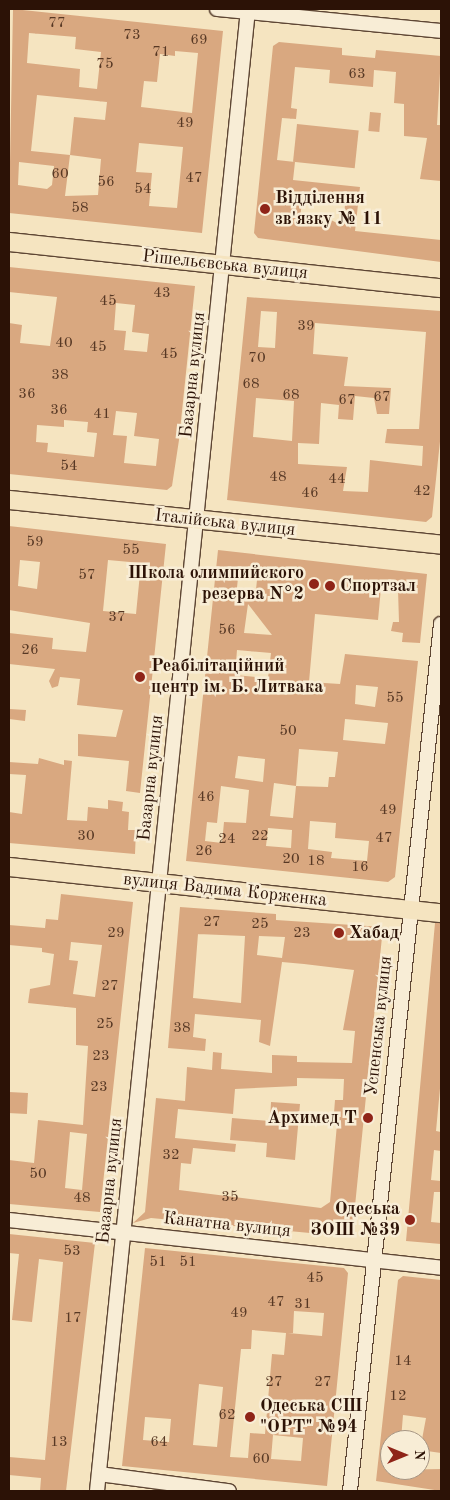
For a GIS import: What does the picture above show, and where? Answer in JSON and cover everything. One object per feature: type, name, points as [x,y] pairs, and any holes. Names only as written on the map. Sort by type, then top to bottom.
[{"type":"main road","name":"Рішельєвська вулиця","points":[[9,242],[441,288]]},
{"type":"main road","name":"Італійська вулиця","points":[[9,500],[441,545]]},
{"type":"main road","name":"вулиця Вадима Корженка","points":[[9,867],[441,913]]},
{"type":"street","points":[[217,9],[248,10],[441,31]]},
{"type":"street","name":"Базарна вулиця","points":[[97,1491],[248,10]]},
{"type":"street","name":"Успенська вулиця","points":[[350,1491],[441,624]]},
{"type":"street","name":"Канатна вулиця","points":[[9,1220],[441,1268]]},
{"type":"street","points":[[99,1474],[229,1491]]},
{"type":"building","points":[[13,9],[223,31],[202,233],[9,213]],"holes":[[[29,33],[76,37],[75,49],[101,52],[97,89],[79,87],[80,69],[27,63]],[[175,51],[198,53],[192,113],[141,107],[144,81],[157,82],[160,54],[175,56]],[[37,95],[107,102],[105,120],[74,117],[70,155],[31,151]],[[139,143],[183,147],[177,208],[149,206],[152,173],[136,172]],[[70,155],[101,159],[98,195],[65,196]],[[19,162],[54,166],[52,185],[47,189],[18,185]]]},
{"type":"building","points":[[279,42],[342,48],[342,55],[375,58],[376,50],[441,56],[437,125],[441,125],[441,181],[420,179],[427,138],[404,136],[404,104],[394,103],[396,72],[374,70],[373,87],[329,83],[330,70],[295,67],[291,108],[297,109],[296,119],[282,118],[277,160],[295,162],[293,180],[360,187],[355,231],[441,240],[441,262],[258,238],[254,233],[273,46]],"holes":[[[302,201],[345,205],[343,226],[331,220],[300,219]]]},
{"type":"building","points":[[370,112],[381,113],[379,132],[368,131]]},
{"type":"building","points":[[297,124],[359,130],[355,168],[293,162]]},
{"type":"building","points":[[9,267],[195,286],[179,440],[172,486],[167,490],[9,474],[9,323],[22,325],[20,343],[50,346],[57,297],[9,292]],"holes":[[[116,303],[135,305],[132,332],[149,334],[147,352],[124,350],[126,331],[114,330]],[[116,411],[137,413],[134,436],[159,439],[156,466],[124,463],[127,436],[113,435]],[[64,420],[88,422],[87,432],[97,433],[94,457],[47,452],[48,443],[36,442],[37,425],[64,427]]]},
{"type":"building","points":[[247,297],[441,311],[441,432],[432,517],[426,522],[227,500]],"holes":[[[261,311],[277,312],[275,348],[258,347]],[[315,323],[426,332],[419,429],[387,429],[385,443],[423,446],[422,466],[370,460],[368,492],[343,491],[347,467],[298,464],[298,443],[319,444],[321,403],[339,405],[338,419],[353,420],[355,396],[374,398],[377,414],[389,414],[391,388],[344,386],[348,357],[313,354]],[[256,398],[294,401],[292,441],[253,437]]]},
{"type":"building","points":[[9,526],[166,544],[140,793],[126,791],[129,761],[78,756],[78,734],[116,737],[123,710],[77,705],[80,679],[60,677],[58,686],[52,688],[49,681],[55,669],[9,664],[9,633],[53,638],[52,649],[86,652],[90,623],[9,610]],"holes":[[[20,560],[40,562],[37,589],[18,586]],[[108,560],[141,563],[136,614],[103,611]]]},
{"type":"building","points":[[218,550],[427,574],[420,643],[402,642],[403,633],[391,631],[393,622],[399,622],[398,590],[381,588],[378,620],[315,614],[309,682],[340,684],[345,654],[418,661],[395,877],[388,882],[186,861]],"holes":[[[238,578],[257,580],[255,599],[236,597]],[[248,604],[272,635],[244,633]],[[237,650],[271,653],[268,678],[235,675]],[[356,685],[378,687],[375,707],[355,704]],[[345,719],[388,723],[385,744],[343,740]],[[299,749],[338,752],[335,777],[329,777],[328,787],[296,786]],[[238,756],[265,759],[263,782],[235,778]],[[274,783],[296,786],[293,818],[270,816]],[[221,786],[249,790],[246,823],[224,822],[222,843],[205,841],[207,822],[217,823]],[[310,821],[336,823],[335,838],[369,841],[367,861],[331,858],[332,852],[308,849]],[[268,828],[292,830],[291,848],[266,846]]]},
{"type":"building","points":[[9,709],[26,710],[25,721],[9,719]]},
{"type":"building","points":[[39,758],[64,765],[64,760],[72,761],[67,820],[87,821],[88,807],[108,809],[108,800],[123,802],[122,811],[129,812],[128,830],[136,830],[135,854],[9,843],[9,812],[22,814],[26,775],[9,774],[9,762],[38,764]]},
{"type":"building","points":[[61,894],[133,902],[100,1212],[9,1204],[9,1160],[34,1163],[38,1120],[83,1125],[88,1046],[76,1045],[76,1008],[28,1003],[30,989],[50,985],[54,954],[42,952],[42,948],[9,945],[9,925],[45,928],[46,919],[58,920]],"holes":[[[71,942],[102,945],[95,997],[73,994],[78,961],[69,960]],[[70,1132],[87,1134],[82,1190],[65,1188]]]},
{"type":"building","points":[[180,907],[276,914],[276,920],[383,927],[353,1226],[342,1236],[151,1218],[133,1223],[145,1212],[156,1098],[185,1101],[187,1067],[212,1070],[213,1052],[222,1053],[221,1069],[272,1073],[272,1055],[297,1056],[297,1062],[352,1063],[355,1031],[343,1030],[354,970],[282,962],[270,1046],[259,1042],[261,1020],[195,1014],[193,1037],[206,1039],[205,1051],[168,1048]],"holes":[[[198,934],[245,936],[241,1003],[193,998]],[[259,936],[285,937],[282,958],[257,955]],[[297,1078],[344,1079],[343,1100],[335,1100],[334,1113],[338,1113],[330,1202],[321,1208],[179,1190],[181,1163],[191,1164],[193,1148],[235,1152],[236,1144],[175,1138],[178,1109],[233,1114],[235,1089],[297,1086]]]},
{"type":"building","points":[[435,923],[441,923],[441,1078],[436,1131],[441,1132],[441,1151],[434,1150],[431,1180],[441,1181],[441,1192],[434,1192],[431,1222],[441,1223],[441,1244],[406,1241]]},
{"type":"building","points":[[9,1092],[28,1093],[27,1114],[9,1113]]},
{"type":"building","points":[[271,1102],[300,1104],[295,1160],[266,1157],[267,1143],[230,1140],[232,1118],[270,1121]]},
{"type":"building","points":[[9,1234],[95,1243],[66,1491],[40,1491],[41,1478],[9,1475],[9,1457],[45,1460],[63,1262],[39,1259],[32,1322],[12,1320],[19,1254],[9,1253]]},
{"type":"building","points":[[145,1248],[344,1268],[348,1273],[327,1486],[122,1466]],"holes":[[[294,1311],[324,1313],[322,1336],[288,1333],[293,1333]],[[252,1330],[286,1333],[284,1355],[272,1354],[265,1434],[250,1433],[248,1458],[230,1457],[241,1349],[251,1349]],[[199,1384],[223,1387],[217,1447],[193,1445]],[[145,1417],[171,1419],[169,1442],[143,1440]],[[273,1435],[303,1438],[301,1461],[271,1459]]]},
{"type":"building","points":[[403,1276],[441,1280],[441,1453],[430,1451],[430,1430],[424,1430],[426,1418],[403,1415],[402,1430],[382,1430],[398,1280]]},
{"type":"building","points":[[380,1444],[380,1480],[430,1480],[430,1469],[441,1469],[441,1491],[376,1481]]},
{"type":"place","name":"Відділення зв'язку № 11","points":[[265,209]]},
{"type":"place","name":"Школа олимпийского резерва N°2","points":[[314,584]]},
{"type":"place","name":"Спортзал","points":[[330,586]]},
{"type":"place","name":"Реабілітаційний центр ім. Б. Литвака","points":[[140,677]]},
{"type":"place","name":"Хабад","points":[[339,933]]},
{"type":"place","name":"Архимед Т","points":[[368,1118]]},
{"type":"place","name":"Одеська ЗОШ №39","points":[[410,1220]]},
{"type":"place","name":"Одеська СШ \"ОРТ\" №94","points":[[250,1417]]}]
